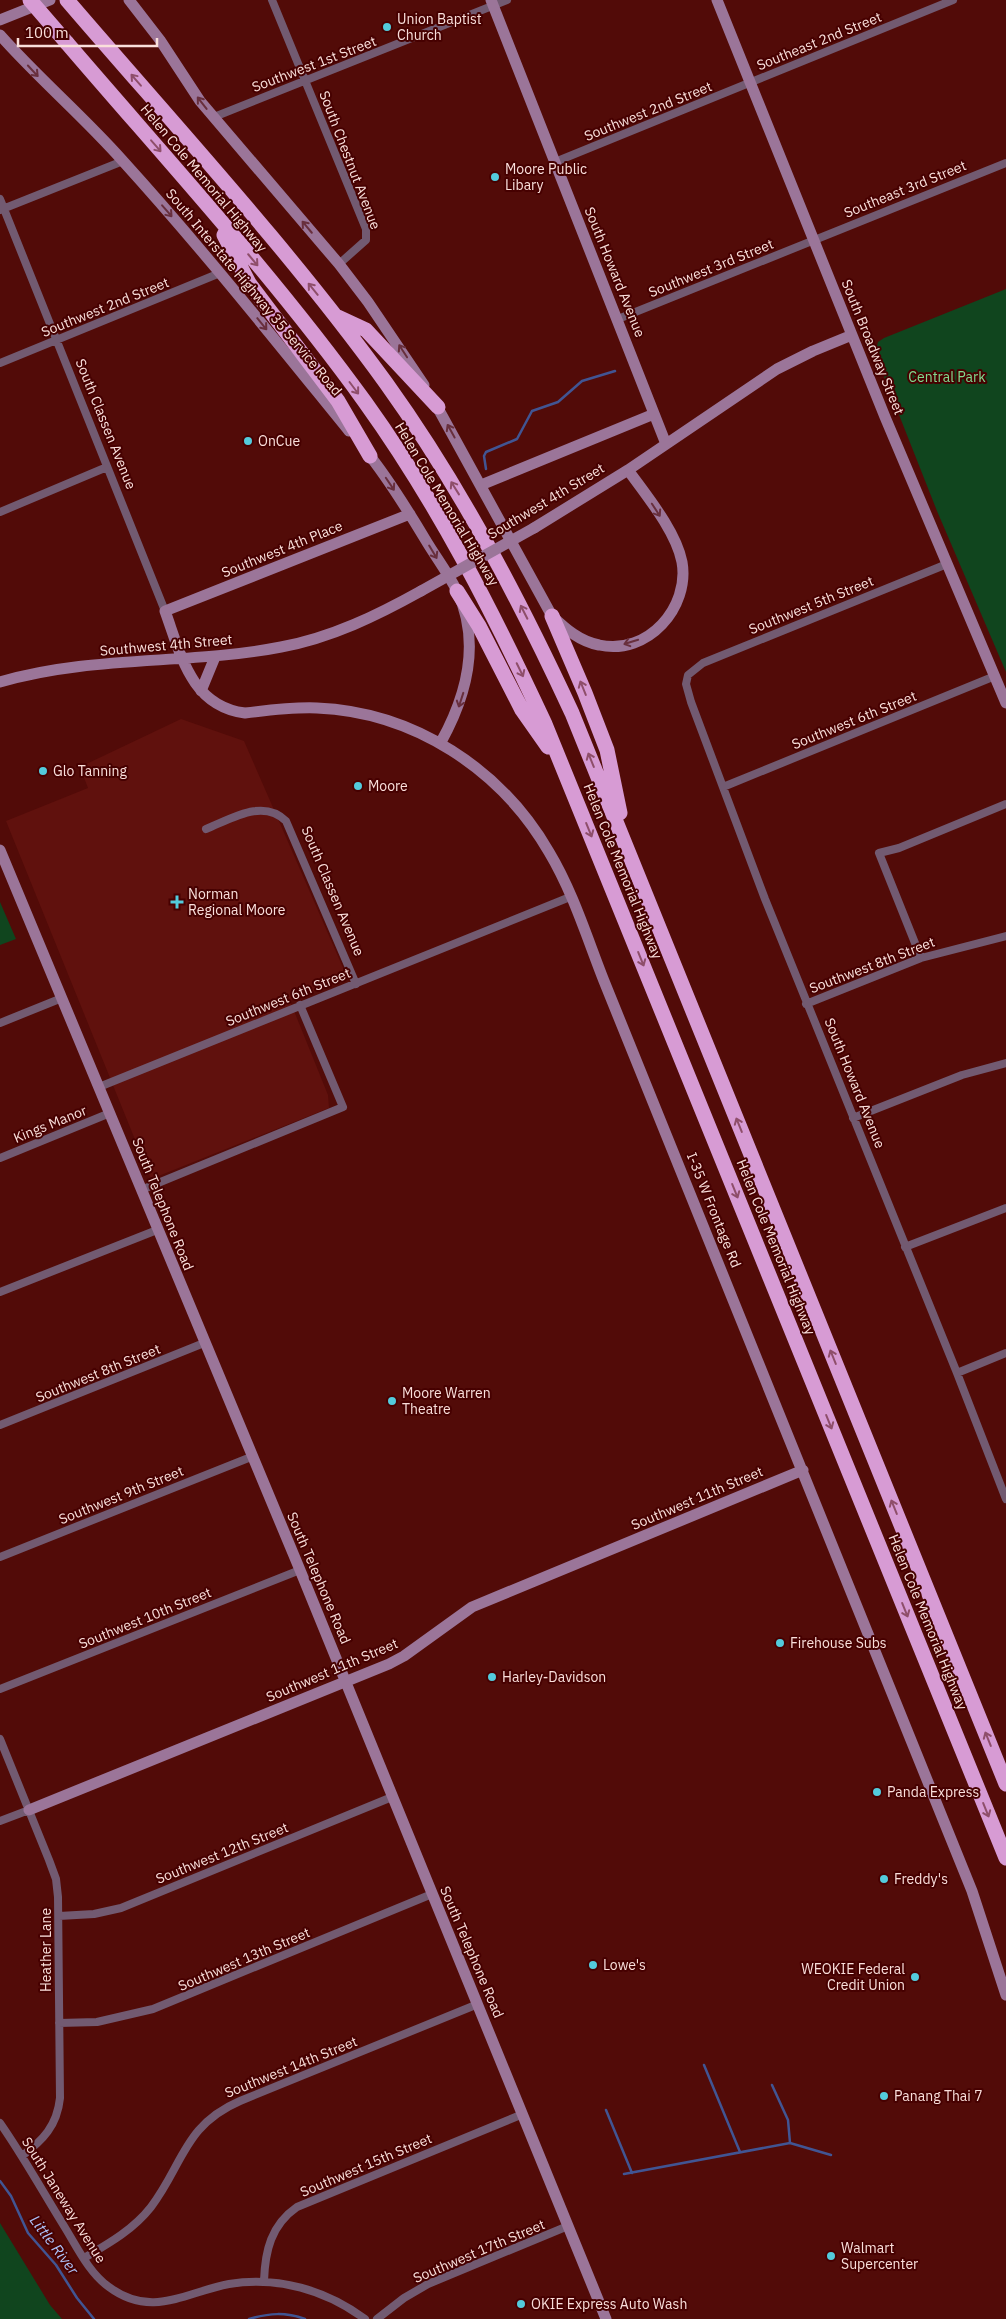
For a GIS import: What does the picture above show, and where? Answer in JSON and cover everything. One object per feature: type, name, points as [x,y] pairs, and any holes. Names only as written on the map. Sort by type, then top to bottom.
[{"type":"highway","name":"Helen Cole Memorial Highway","points":[[30,0],[303,320],[365,402],[417,480],[483,594],[542,715],[564,768],[1006,1858]]},
{"type":"highway","name":"Helen Cole Memorial Highway","points":[[67,0],[334,315],[387,385],[441,466],[508,582],[572,714],[1006,1784]]},
{"type":"highway","points":[[210,210],[249,283],[338,401],[370,456]]},
{"type":"highway","points":[[334,315],[366,330],[438,407]]},
{"type":"highway","points":[[457,591],[479,626],[522,710],[564,768]]},
{"type":"highway","points":[[552,616],[607,750],[629,854]]},
{"type":"main road","points":[[0,20],[50,0]]},
{"type":"main road","points":[[129,0],[214,117],[339,264],[386,327],[438,407],[552,616],[566,629],[582,639],[600,645],[617,646],[637,641],[656,630],[664,623],[680,594],[683,572],[677,547],[666,526],[628,470]]},
{"type":"main road","name":"South Broadway Street","points":[[717,0],[852,335],[1006,703]]},
{"type":"main road","name":"South Howard Avenue","points":[[493,3],[666,444]]},
{"type":"main road","name":"South Interstate Highway 35 Service Road","points":[[0,35],[41,80],[98,133],[220,273],[370,456],[410,514],[457,591],[469,635],[469,666],[460,704],[441,742]]},
{"type":"main road","name":"Southwest 4th Street","points":[[0,682],[80,667],[215,657],[283,647],[325,635],[386,610],[534,528],[628,470],[777,369],[814,350],[852,335]]},
{"type":"main road","points":[[481,485],[654,414]]},
{"type":"main road","name":"Southwest 4th Place","points":[[165,611],[410,514]]},
{"type":"main road","name":"South Classen Avenue","points":[[165,611],[183,660]]},
{"type":"main road","points":[[201,691],[215,657]]},
{"type":"main road","name":"I-35 W Frontage Rd","points":[[183,660],[201,691],[216,704],[234,712],[246,713],[312,708],[342,711],[394,724],[441,742],[475,766],[514,803],[550,853],[570,897],[803,1470],[972,1891],[1006,1996]]},
{"type":"main road","name":"South Telephone Road","points":[[0,850],[142,1190],[251,1458],[300,1570],[606,2319]]},
{"type":"main road","name":"Southwest 11th Street","points":[[29,1810],[346,1682],[404,1656],[472,1607],[803,1470]]},
{"type":"street","name":"South Chestnut Avenue","points":[[272,0],[367,235],[364,243],[339,264]]},
{"type":"street","name":"Southwest 1st Street","points":[[214,117],[493,3],[507,0]]},
{"type":"street","name":"Southeast 2nd Street","points":[[750,82],[953,0]]},
{"type":"street","name":"Southwest 2nd Street","points":[[555,162],[750,82]]},
{"type":"street","points":[[2,210],[123,161]]},
{"type":"street","name":"Southeast 3rd Street","points":[[813,240],[1006,163]]},
{"type":"street","name":"South Classen Avenue","points":[[0,199],[2,210],[57,340],[165,611]]},
{"type":"street","name":"Southwest 3rd Street","points":[[618,319],[813,240]]},
{"type":"street","name":"Southwest 2nd Street","points":[[0,363],[220,273]]},
{"type":"street","points":[[0,512],[107,468]]},
{"type":"street","name":"Southwest 5th Street","points":[[688,675],[703,663],[947,564]]},
{"type":"street","name":"South Howard Avenue","points":[[688,675],[687,692],[806,1004],[1004,1486],[1006,1499]]},
{"type":"street","name":"Southwest 6th Street","points":[[723,787],[995,676]]},
{"type":"street","points":[[921,958],[879,853],[899,848],[1006,804]]},
{"type":"street","name":"South Classen Avenue","points":[[206,829],[249,811],[270,810],[278,814],[290,827],[356,984]]},
{"type":"street","name":"Southwest 6th Street","points":[[99,1087],[570,897]]},
{"type":"street","name":"Southwest 8th Street","points":[[806,1004],[921,958],[1006,936]]},
{"type":"street","points":[[0,1024],[62,998]]},
{"type":"street","points":[[142,1190],[343,1107],[300,1005]]},
{"type":"street","points":[[853,1118],[954,1077],[1006,1063]]},
{"type":"street","name":"Kings Manor","points":[[0,1158],[110,1113]]},
{"type":"street","points":[[905,1247],[1006,1208]]},
{"type":"street","points":[[0,1292],[157,1230]]},
{"type":"street","name":"Southwest 8th Street","points":[[0,1425],[204,1343]]},
{"type":"street","points":[[958,1373],[1006,1353]]},
{"type":"street","name":"Southwest 9th Street","points":[[0,1557],[251,1458]]},
{"type":"street","name":"Southwest 10th Street","points":[[0,1689],[300,1570]]},
{"type":"street","name":"Heather Lane","points":[[0,1739],[56,1879],[58,1916],[60,2098],[58,2112],[55,2121],[42,2140],[22,2156]]},
{"type":"street","name":"Southwest 12th Street","points":[[58,1916],[94,1914],[121,1908],[392,1797]]},
{"type":"street","points":[[0,1821],[29,1810]]},
{"type":"street","name":"Southwest 13th Street","points":[[59,2023],[97,2022],[121,2018],[153,2009],[432,1894]]},
{"type":"street","name":"Southwest 14th Street","points":[[84,2258],[117,2238],[141,2218],[160,2193],[202,2124],[217,2112],[478,2004]]},
{"type":"street","name":"Southwest 15th Street","points":[[264,2281],[268,2245],[280,2221],[297,2207],[523,2114]]},
{"type":"street","name":"South Janeway Avenue","points":[[0,2123],[84,2258],[109,2287],[129,2298],[152,2303],[183,2299],[230,2284],[264,2281],[304,2288],[320,2293],[337,2301],[365,2319]]},
{"type":"street","name":"Southwest 17th Street","points":[[377,2319],[404,2298],[428,2284],[568,2226]]},
{"type":"shaded area","name":"Norman Regional Moore","points":[[181,719],[244,741],[347,977],[290,1001],[328,1095],[329,1108],[151,1179],[6,821],[88,788],[80,767]]},
{"type":"green space","name":"Central Park","points":[[1006,289],[1006,672],[937,511],[875,354],[878,342],[884,338]]},
{"type":"green space","points":[[0,902],[16,939],[0,945]]},
{"type":"green space","points":[[0,2223],[50,2305],[62,2319],[0,2319]]},
{"type":"waterway","points":[[486,469],[484,456],[486,452],[517,439],[532,411],[558,402],[582,381],[615,371]]},
{"type":"waterway","points":[[704,2065],[740,2152]]},
{"type":"waterway","points":[[772,2085],[788,2120],[790,2143]]},
{"type":"waterway","points":[[606,2110],[632,2173]]},
{"type":"waterway","points":[[624,2174],[790,2143],[831,2155]]},
{"type":"waterway","name":"Little River","points":[[0,2181],[11,2196],[28,2233],[56,2265],[77,2298],[94,2319]]},
{"type":"waterway","name":"Little River","points":[[249,2319],[277,2314],[305,2319]]},
{"type":"place","name":"Union Baptist Church","points":[[387,27]]},
{"type":"place","name":"Moore Public Libary","points":[[495,177]]},
{"type":"place","name":"OnCue","points":[[248,441]]},
{"type":"place","name":"Glo Tanning","points":[[43,771]]},
{"type":"place","name":"Moore","points":[[358,786]]},
{"type":"place","name":"Norman Regional Moore","points":[[177,902]]},
{"type":"place","name":"Moore Warren Theatre","points":[[392,1401]]},
{"type":"place","name":"Firehouse Subs","points":[[780,1643]]},
{"type":"place","name":"Harley-Davidson","points":[[492,1677]]},
{"type":"place","name":"Panda Express","points":[[877,1792]]},
{"type":"place","name":"Freddy's","points":[[884,1879]]},
{"type":"place","name":"Lowe's","points":[[593,1965]]},
{"type":"place","name":"WEOKIE Federal Credit Union","points":[[915,1977]]},
{"type":"place","name":"Panang Thai 7","points":[[884,2096]]},
{"type":"place","name":"Walmart Supercenter","points":[[831,2256]]},
{"type":"place","name":"OKIE Express Auto Wash","points":[[521,2304]]}]
